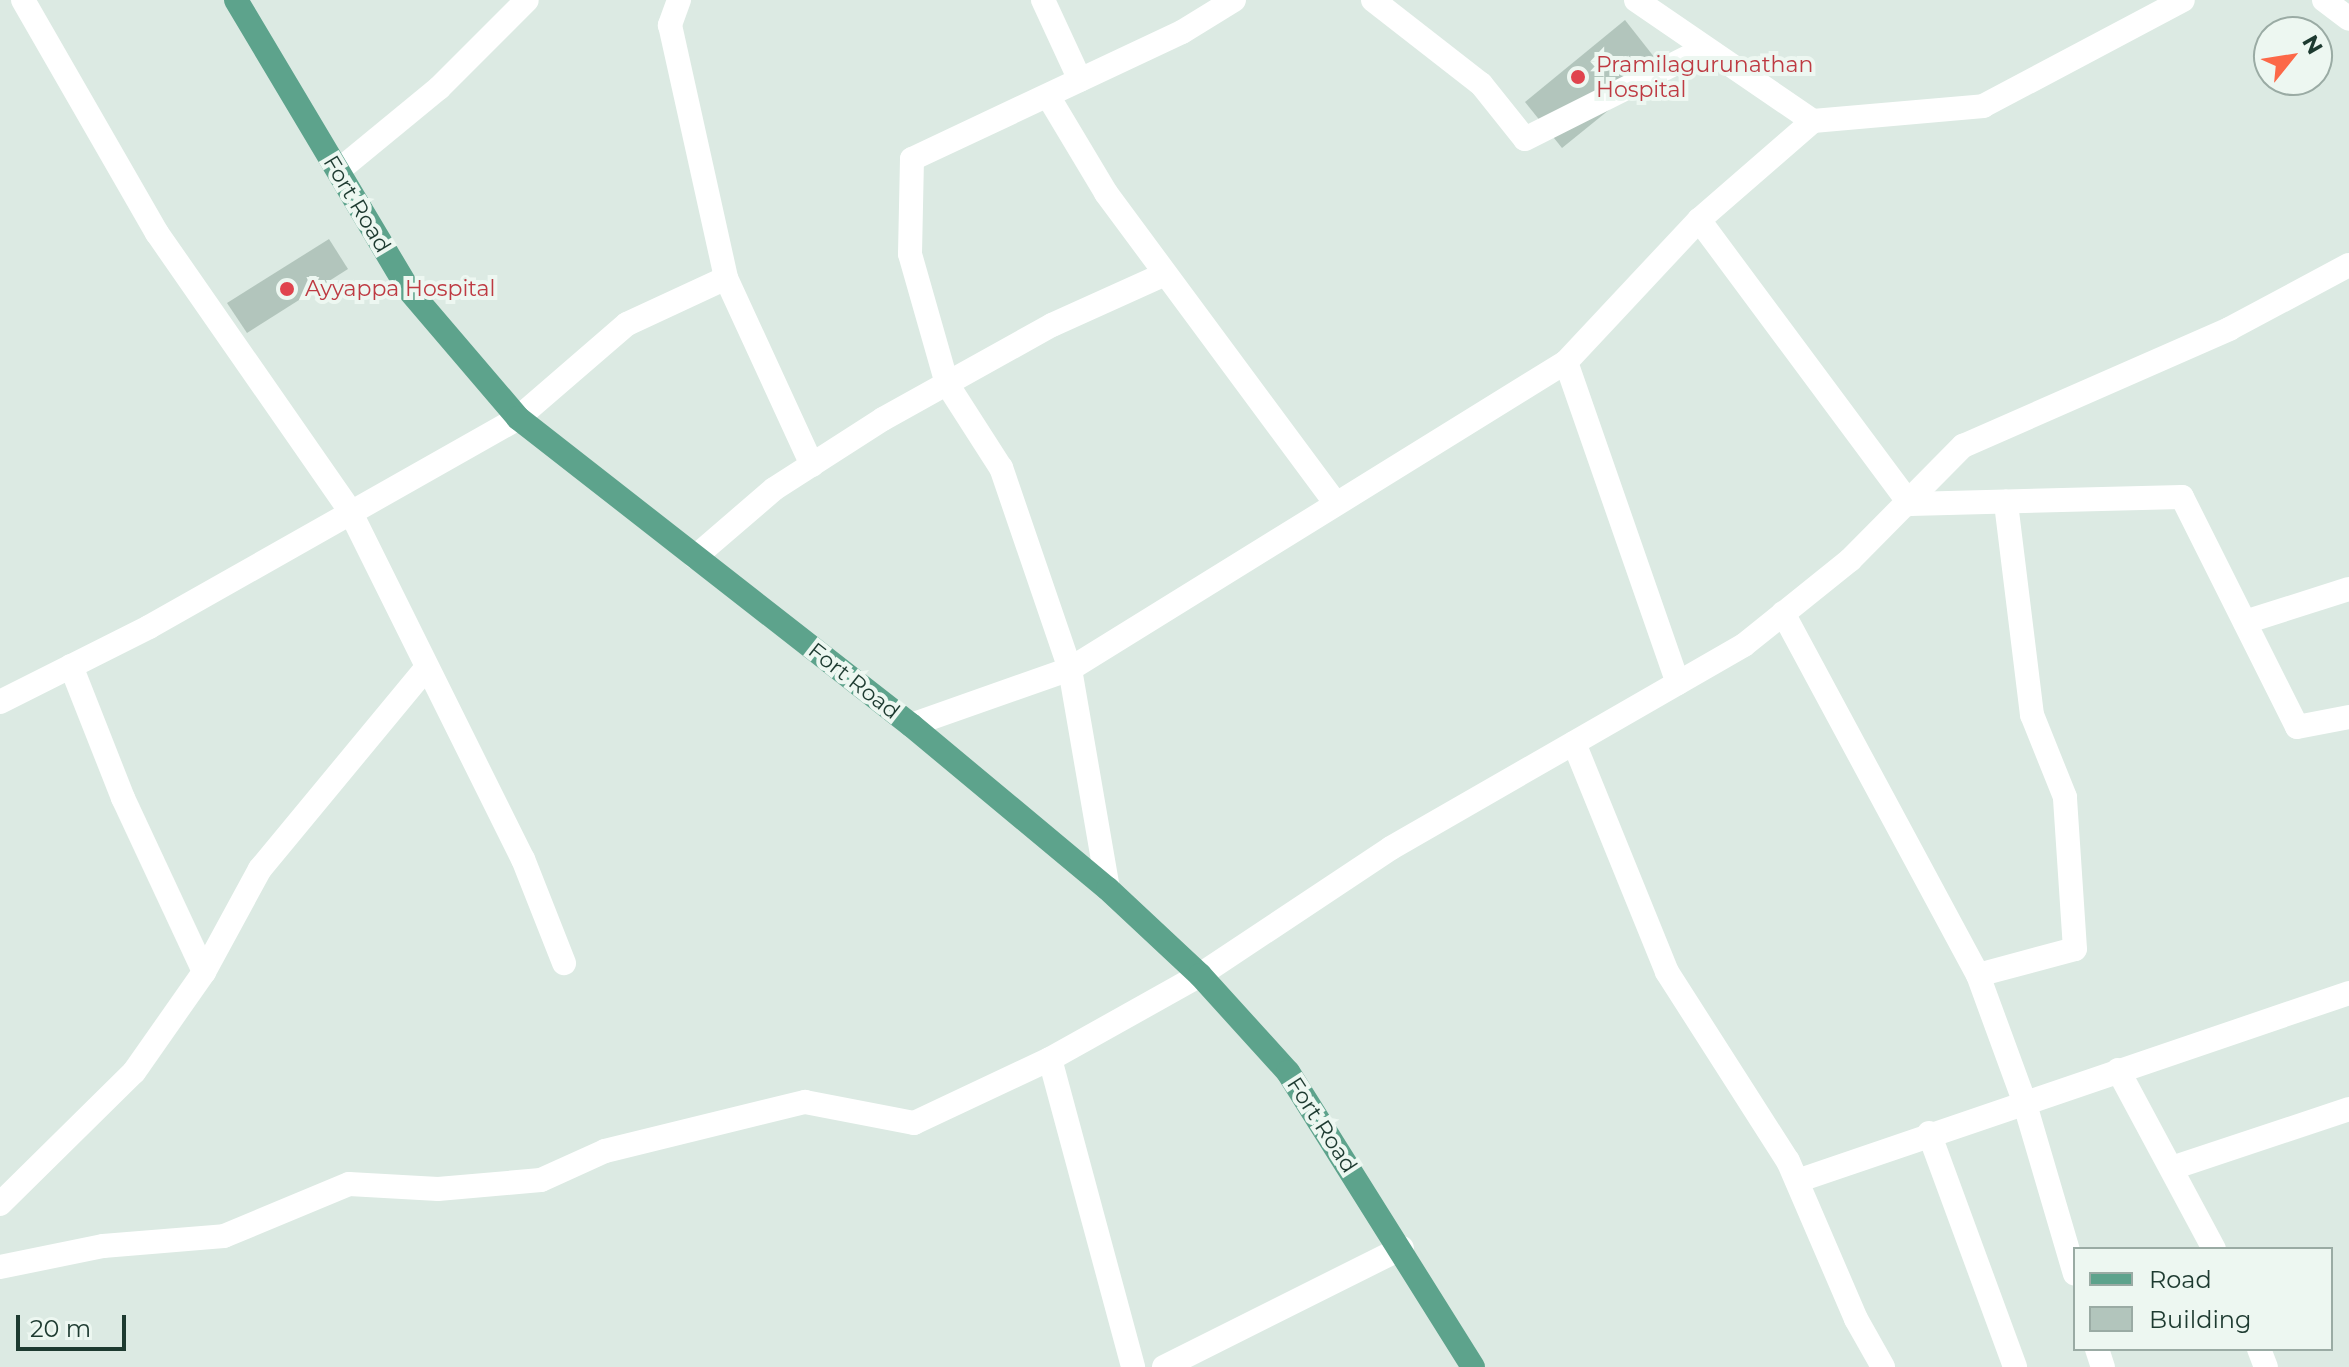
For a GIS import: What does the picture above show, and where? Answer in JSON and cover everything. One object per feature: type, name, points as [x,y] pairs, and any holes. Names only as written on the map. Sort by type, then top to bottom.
[{"type":"main road","name":"Fort Road","points":[[236,0],[408,289],[518,418],[911,725],[1108,889],[1200,975],[1288,1072],[1402,1248],[1473,1367]]},
{"type":"street","points":[[23,0],[157,233],[350,511],[523,859],[564,963]]},
{"type":"street","points":[[338,171],[439,88],[527,0]]},
{"type":"street","points":[[679,0],[670,25],[726,278],[812,465]]},
{"type":"street","points":[[1043,0],[1080,80]]},
{"type":"street","points":[[1108,889],[1070,669],[1001,468],[947,384],[910,254],[912,159],[1182,32],[1234,0]]},
{"type":"street","points":[[1373,0],[1481,84],[1525,139],[1704,49]]},
{"type":"street","points":[[1636,0],[1813,121]]},
{"type":"street","points":[[911,725],[1070,669],[1335,502],[1566,362],[1699,220],[1813,121],[1983,106],[2183,0]]},
{"type":"street","points":[[2324,0],[2349,19]]},
{"type":"street","points":[[1048,96],[1106,193],[1335,502]]},
{"type":"street","points":[[1699,220],[1910,504]]},
{"type":"street","points":[[0,1267],[103,1246],[224,1236],[349,1184],[438,1189],[541,1180],[605,1151],[805,1102],[914,1123],[1050,1059],[1200,975],[1391,848],[1744,645],[1910,504],[1963,446],[2229,329],[2349,265]]},
{"type":"street","points":[[695,557],[774,489],[812,465],[1052,325],[1165,274]]},
{"type":"street","points":[[0,702],[71,666],[518,418],[627,324],[726,278]]},
{"type":"street","points":[[1566,362],[1678,683]]},
{"type":"street","points":[[1910,504],[2182,497],[2297,727],[2349,717]]},
{"type":"street","points":[[1978,975],[2075,949],[2065,797],[2032,715],[2006,502]]},
{"type":"street","points":[[2245,622],[2349,589]]},
{"type":"street","points":[[1783,613],[1978,975],[2024,1101],[2073,1267]]},
{"type":"street","points":[[71,666],[123,798],[204,972]]},
{"type":"street","points":[[0,1204],[134,1072],[204,972],[260,869],[427,667]]},
{"type":"street","points":[[1574,743],[1667,972],[1797,1181],[1856,1319],[1883,1367]]},
{"type":"street","points":[[1797,1181],[1929,1133],[2349,993]]},
{"type":"street","points":[[1050,1059],[1133,1367]]},
{"type":"street","points":[[2118,1070],[2213,1247]]},
{"type":"street","points":[[2172,1168],[2349,1109]]},
{"type":"street","points":[[1929,1133],[2015,1367]]},
{"type":"street","points":[[1164,1367],[1402,1248]]},
{"type":"building","points":[[1625,20],[1662,67],[1562,148],[1525,102]]},
{"type":"building","points":[[329,239],[348,269],[247,333],[227,303]]},
{"type":"place","name":"Pramilagurunathan Hospital","points":[[1578,77]]},
{"type":"place","name":"Ayyappa Hospital","points":[[287,289]]}]
